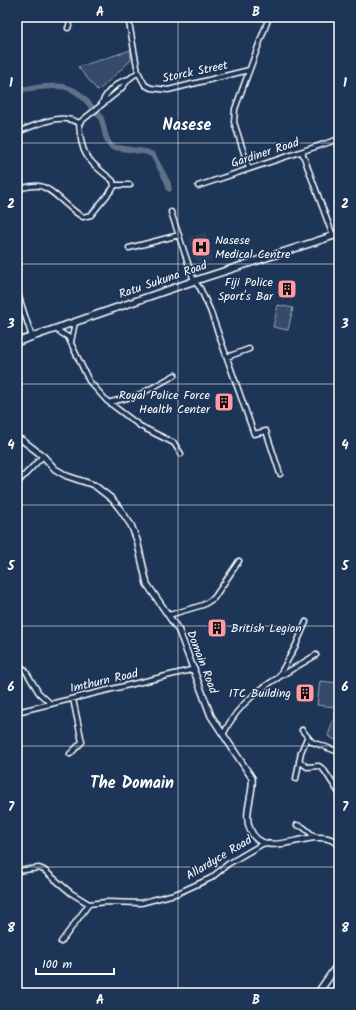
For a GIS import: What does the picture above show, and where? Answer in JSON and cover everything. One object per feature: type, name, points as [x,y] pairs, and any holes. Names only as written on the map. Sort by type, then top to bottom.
[{"type":"main road","name":"Ratu Sukuna Road","points":[[17,342],[194,281],[336,235]]},
{"type":"main road","points":[[318,993],[339,964]]},
{"type":"street","points":[[68,28],[72,17]]},
{"type":"street","name":"Storck Street","points":[[128,17],[138,72],[145,85],[157,90],[180,88],[249,70]]},
{"type":"street","points":[[249,169],[234,122],[235,109],[269,17]]},
{"type":"street","points":[[79,123],[102,103],[105,96],[110,91],[124,80],[129,79],[138,72]]},
{"type":"street","points":[[17,132],[59,118],[69,117],[79,123]]},
{"type":"street","points":[[17,189],[39,186],[48,190],[83,217],[91,215],[114,187],[114,184],[113,180],[90,161],[80,142],[79,123]]},
{"type":"street","name":"Gardiner Road","points":[[198,186],[339,139]]},
{"type":"street","points":[[302,152],[336,235]]},
{"type":"street","points":[[114,184],[130,185]]},
{"type":"street","points":[[171,212],[194,281],[200,288],[210,310],[254,434],[266,431],[280,474]]},
{"type":"street","points":[[129,248],[179,235]]},
{"type":"street","points":[[17,291],[32,337]]},
{"type":"street","points":[[71,342],[75,322]]},
{"type":"street","points":[[55,329],[68,337],[89,381],[107,401],[111,402],[140,426],[174,443],[181,454]]},
{"type":"street","points":[[227,357],[249,349]]},
{"type":"street","points":[[111,402],[139,395],[175,375]]},
{"type":"street","name":"Domain Road","points":[[17,440],[22,440],[43,456],[55,469],[67,476],[94,485],[112,499],[131,525],[138,540],[147,584],[180,630],[211,716],[252,778],[253,788],[247,816],[250,829],[256,837],[264,843]]},
{"type":"street","points":[[17,483],[43,456]]},
{"type":"street","points":[[169,615],[203,605],[214,598],[239,561]]},
{"type":"street","points":[[278,679],[306,622]]},
{"type":"street","points":[[223,735],[228,724],[252,695],[316,655]]},
{"type":"street","points":[[17,663],[25,670],[40,693],[51,704]]},
{"type":"street","name":"Imthurn Road","points":[[17,712],[195,669]]},
{"type":"street","points":[[70,754],[82,742],[73,699]]},
{"type":"street","points":[[302,730],[307,738],[312,742],[339,752]]},
{"type":"street","points":[[296,779],[299,761],[307,738]]},
{"type":"street","points":[[299,761],[307,767],[320,766],[339,793]]},
{"type":"street","points":[[297,825],[303,827],[315,837]]},
{"type":"street","points":[[264,843],[286,844],[315,837],[331,839],[339,845]]},
{"type":"street","name":"Allardyce Road","points":[[90,904],[106,902],[141,903],[178,893],[211,878],[228,864],[264,843]]},
{"type":"street","points":[[17,871],[39,868],[44,870],[71,893],[90,904],[61,942]]},
{"type":"shaded area","points":[[131,50],[131,60],[98,91],[78,67]]},
{"type":"shaded area","name":"Nasese Medical Centre","points":[[205,232],[213,256],[211,257],[212,261],[205,263],[206,267],[200,269],[197,261],[195,262],[189,238]]},
{"type":"shaded area","points":[[278,305],[293,308],[288,330],[273,327]]},
{"type":"shaded area","points":[[320,681],[339,683],[339,742],[328,736],[334,717],[335,707],[317,705]]},
{"type":"waterway","points":[[17,87],[23,89],[60,86],[75,91],[82,96],[99,115],[102,120],[105,135],[112,147],[147,152],[153,155],[168,183],[169,189]]},
{"type":"place","name":"Nasese Medical Centre","points":[[201,247]]},
{"type":"place","name":"Fiji Police Sport's Bar","points":[[287,289]]},
{"type":"place","name":"Royal Police Force Health Center","points":[[224,402]]},
{"type":"place","name":"British Legion","points":[[217,628]]},
{"type":"place","name":"ITC Building","points":[[305,693]]},
{"type":"district","name":"Nasese","points":[[187,125]]},
{"type":"district","name":"The Domain","points":[[132,783]]}]
